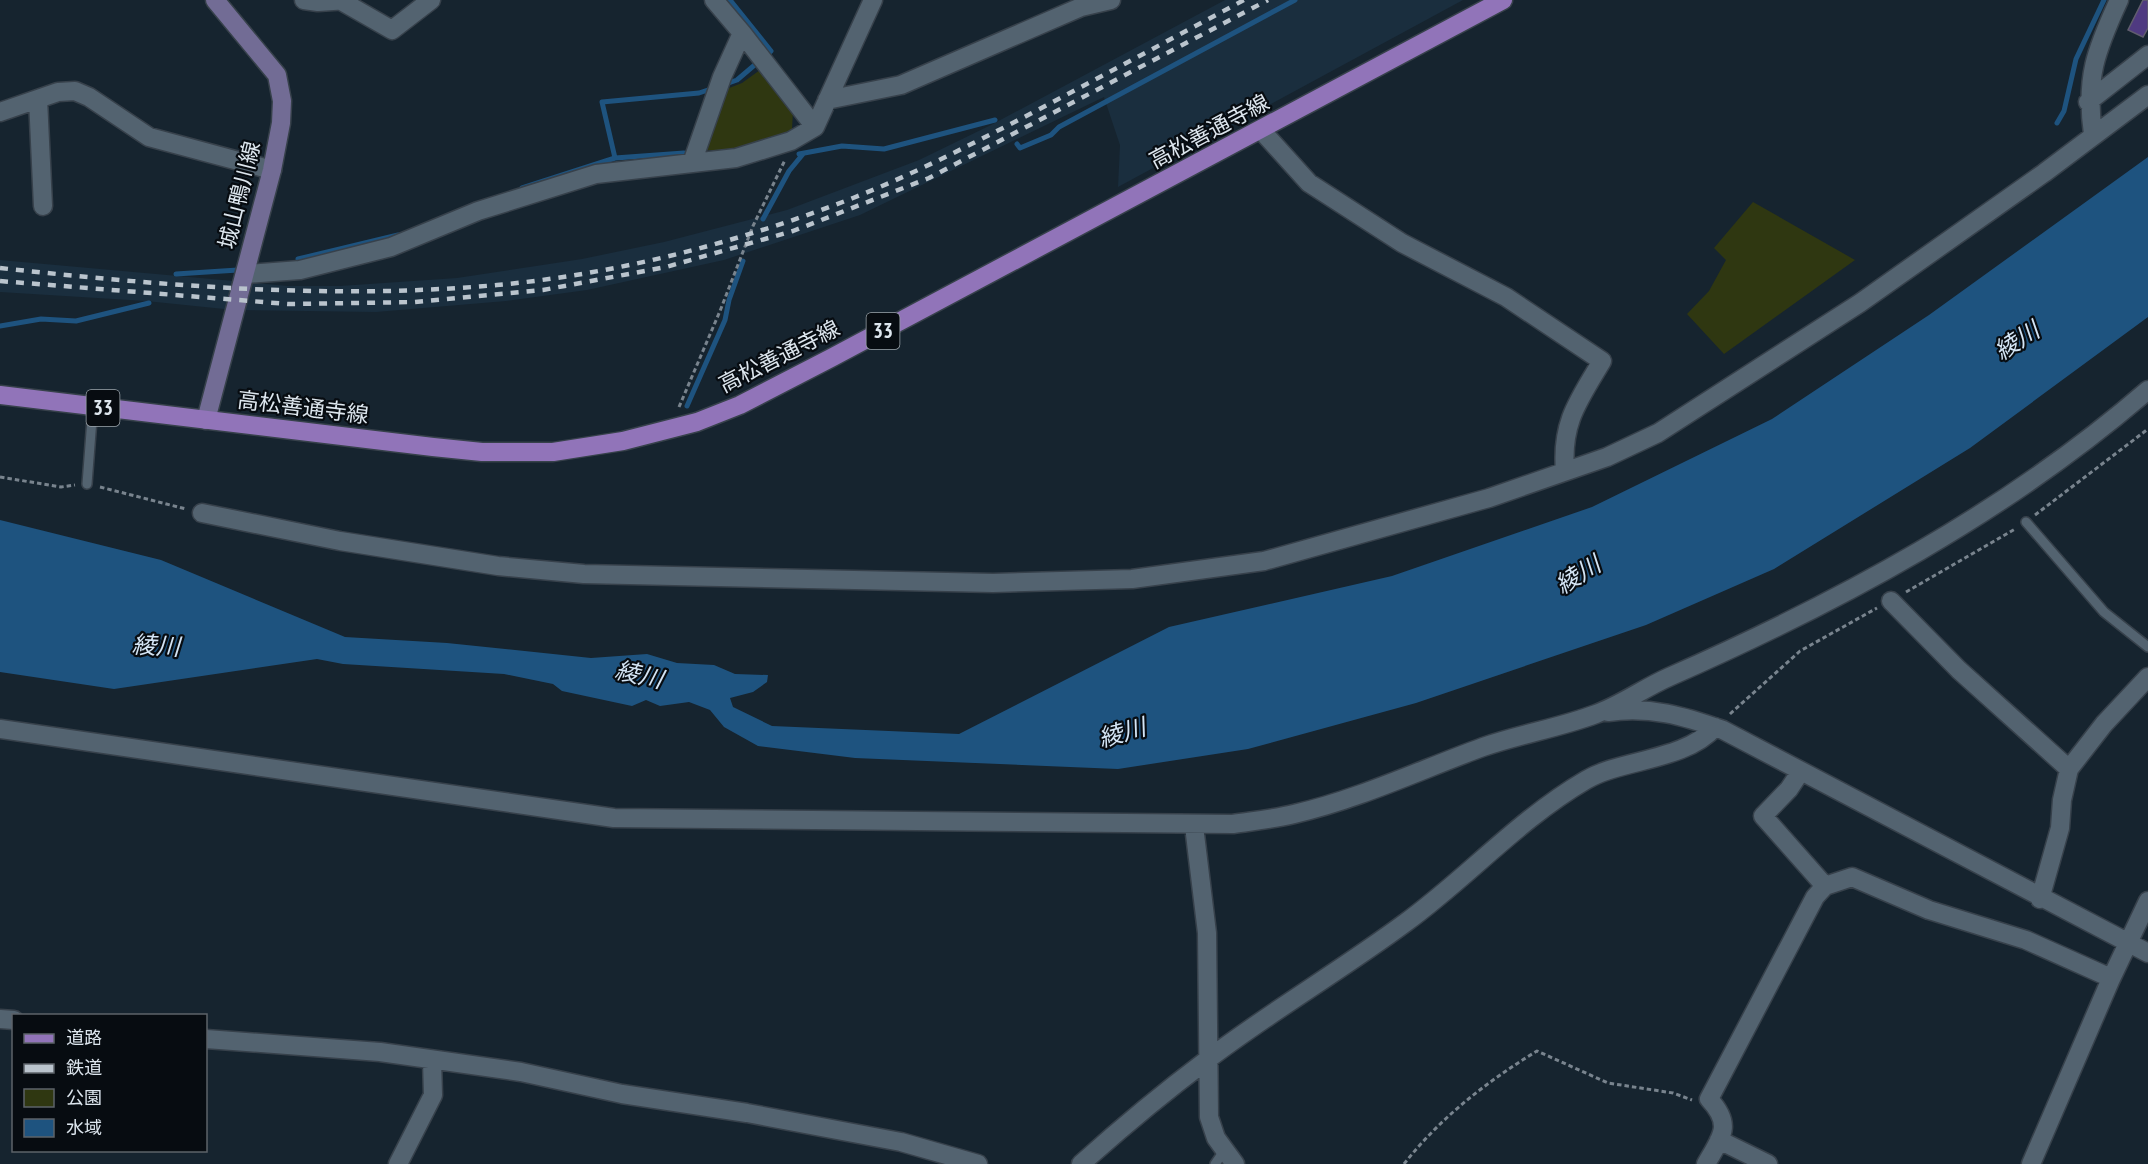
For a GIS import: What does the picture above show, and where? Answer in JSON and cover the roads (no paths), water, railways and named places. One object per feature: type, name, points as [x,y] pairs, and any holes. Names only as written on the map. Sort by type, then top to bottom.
[{"type":"main road","name":"城山鴨川線","points":[[206,420],[272,170],[281,123],[282,101],[277,75],[215,0]]},
{"type":"main road","name":"高松善通寺線","points":[[0,394],[442,448],[517,453],[586,448],[675,429],[740,405],[1503,0]]},
{"type":"street","points":[[313,1],[345,1],[392,30],[430,0]]},
{"type":"street","points":[[714,0],[815,128]]},
{"type":"street","points":[[246,274],[300,270],[381,250],[478,211],[596,174],[736,158],[790,141],[815,128],[873,0]]},
{"type":"street","points":[[827,100],[901,85],[1082,7],[1112,0]]},
{"type":"street","points":[[2092,134],[2088,102],[2099,42],[2119,0]]},
{"type":"street","points":[[692,163],[719,85],[742,33]]},
{"type":"street","points":[[2088,102],[2148,55]]},
{"type":"street","points":[[0,112],[58,92],[75,91],[89,97],[149,136],[272,170]]},
{"type":"street","points":[[202,513],[340,541],[498,566],[584,574],[993,583],[1132,579],[1264,561],[1489,498],[1606,457],[1658,433],[1860,303],[2148,95]]},
{"type":"street","points":[[38,99],[43,206]]},
{"type":"street","points":[[1261,130],[1309,183],[1402,243],[1506,297],[1602,362],[1572,410],[1563,448],[1565,471]]},
{"type":"street","points":[[1597,714],[1656,682],[1767,634],[1813,611],[1948,533],[2044,470],[2117,417],[2148,390]]},
{"type":"street","points":[[1890,601],[1959,670],[2069,769]]},
{"type":"street","points":[[2040,899],[2060,828],[2062,800],[2069,769],[2110,717],[2148,677]]},
{"type":"street","points":[[0,729],[614,818],[1194,826],[1233,824],[1294,814],[1360,794],[1511,737],[1597,714],[1640,709],[1664,712],[1715,727],[2040,899],[2148,953]]},
{"type":"street","points":[[1080,1164],[1208,1059],[1403,925],[1451,888],[1505,838],[1588,779],[1679,750],[1708,735],[1715,727]]},
{"type":"street","points":[[1801,771],[1789,789],[1763,816],[1825,886]]},
{"type":"street","points":[[1194,826],[1207,933],[1209,1117],[1225,1160]]},
{"type":"street","points":[[1706,1164],[1724,1127],[1722,1114],[1709,1099],[1815,897],[1825,886],[1852,877],[1929,910],[2026,940],[2111,978]]},
{"type":"street","points":[[2031,1164],[2111,978],[2148,902]]},
{"type":"street","points":[[207,1039],[380,1052],[520,1072],[622,1094],[813,1125],[901,1142],[978,1164]]},
{"type":"street","points":[[398,1164],[433,1095],[432,1060]]},
{"type":"street","points":[[1719,1140],[1768,1164]]},
{"type":"lane","points":[[87,484],[93,406]]},
{"type":"lane","points":[[2026,522],[2104,612],[2148,648]]},
{"type":"water","name":"綾川","points":[[2148,157],[2148,317],[1970,448],[1774,569],[1646,625],[1416,703],[1248,749],[1118,769],[855,758],[758,746],[724,727],[710,710],[689,702],[660,706],[646,700],[632,706],[562,691],[553,684],[504,674],[343,664],[317,659],[114,689],[0,672],[0,520],[161,560],[345,637],[447,643],[591,658],[647,654],[677,663],[714,665],[735,674],[768,675],[767,682],[753,692],[730,698],[733,707],[772,726],[959,734],[1169,627],[1392,576],[1592,507],[1772,419],[1929,315]]},
{"type":"waterway","points":[[723,85],[737,80],[771,51],[730,0]]},
{"type":"waterway","points":[[1017,144],[1020,148],[1051,135],[1059,127],[1295,0]]},
{"type":"waterway","points":[[2057,123],[2064,111],[2076,59],[2104,0]]},
{"type":"waterway","points":[[615,158],[602,102],[699,93],[714,88]]},
{"type":"waterway","points":[[799,154],[842,146],[884,149],[995,120]]},
{"type":"waterway","points":[[522,188],[615,158],[684,153]]},
{"type":"waterway","points":[[763,219],[789,171],[803,154]]},
{"type":"waterway","points":[[298,259],[398,235]]},
{"type":"waterway","points":[[687,406],[725,320],[729,300],[743,261]]},
{"type":"waterway","points":[[176,274],[238,270]]},
{"type":"waterway","points":[[0,326],[41,319],[76,321],[149,303]]},
{"type":"railway","points":[[0,268],[248,289],[373,291],[497,285],[588,273],[633,264],[767,229],[876,189],[921,169],[1057,100],[1244,0]]},
{"type":"railway","points":[[0,281],[288,304],[415,302],[543,290],[666,267],[793,231],[929,178],[1268,0]]}]
